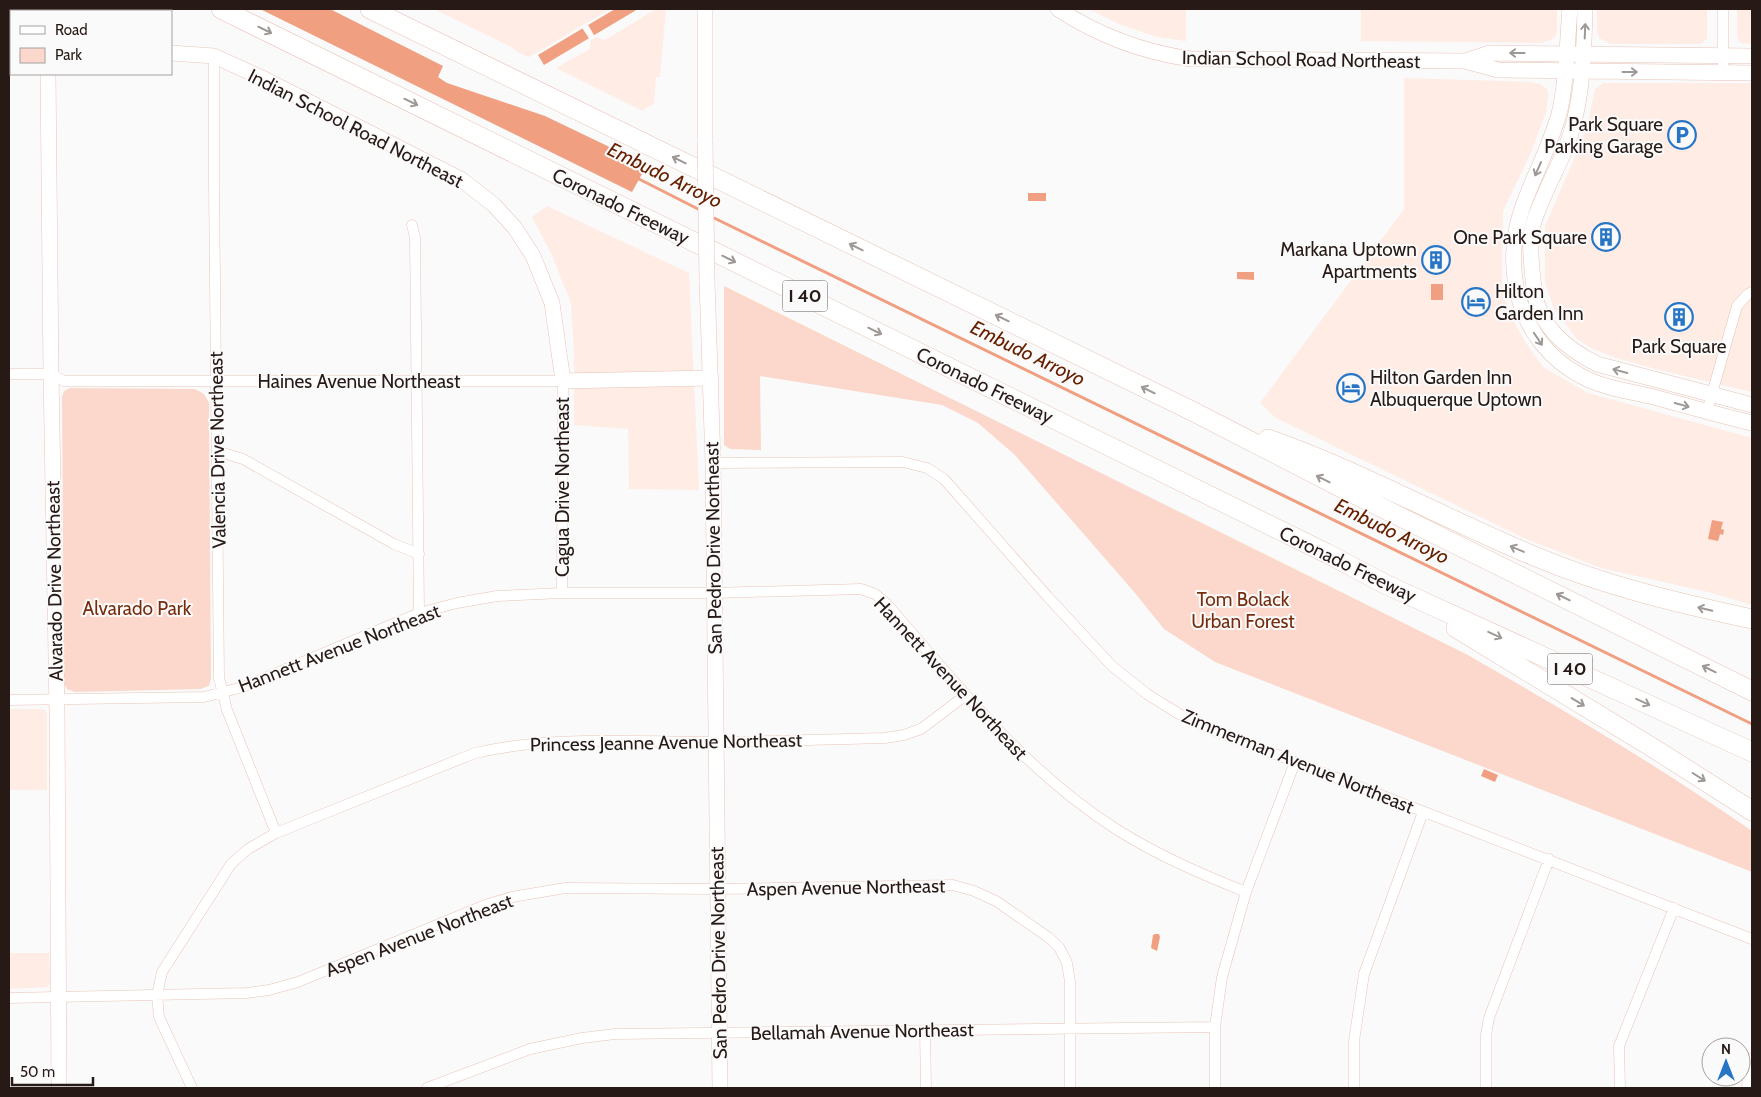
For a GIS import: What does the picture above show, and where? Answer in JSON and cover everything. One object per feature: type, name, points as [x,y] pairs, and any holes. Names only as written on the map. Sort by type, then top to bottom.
[{"type":"highway","name":"Coronado Freeway","points":[[221,9],[1387,585],[1752,752]]},
{"type":"highway","points":[[370,9],[1192,411],[1344,489],[1752,690]]},
{"type":"highway","points":[[1192,411],[1284,444],[1501,542],[1588,577],[1657,598],[1752,619]]},
{"type":"highway","points":[[1387,585],[1658,751],[1752,811]]},
{"type":"street","name":"San Pedro Drive Northeast","points":[[705,9],[705,141],[713,463],[720,1088]]},
{"type":"street","name":"Indian School Road Northeast","points":[[1058,9],[1103,35],[1162,54],[1191,59],[1465,61],[1498,70],[1752,73]]},
{"type":"street","points":[[1570,9],[1565,72],[1559,112],[1554,130],[1522,207],[1517,226],[1514,276],[1522,311],[1539,343],[1567,368],[1582,377],[1608,386],[1752,423]]},
{"type":"street","points":[[1585,9],[1582,72],[1576,116],[1571,134],[1532,226],[1530,250],[1536,302],[1545,320],[1559,339],[1578,354],[1615,370],[1752,406]]},
{"type":"street","points":[[1723,9],[1723,72]]},
{"type":"street","name":"Indian School Road Northeast","points":[[172,53],[214,56],[262,78],[462,180],[494,205],[515,228],[533,256],[552,304],[559,341],[563,381]]},
{"type":"street","name":"Indian School Road Northeast","points":[[1465,61],[1489,53],[1752,56]]},
{"type":"street","name":"Valencia Drive Northeast","points":[[214,56],[219,678],[227,710],[276,832]]},
{"type":"street","name":"Alvarado Drive Northeast","points":[[48,75],[59,1088]]},
{"type":"street","points":[[412,225],[415,237],[419,613]]},
{"type":"street","points":[[1707,411],[1737,306],[1752,292]]},
{"type":"street","name":"Haines Avenue Northeast","points":[[9,374],[50,374],[64,382],[216,380],[417,382],[711,378]]},
{"type":"street","name":"Cagua Drive Northeast","points":[[562,593],[563,381]]},
{"type":"street","points":[[217,452],[243,459],[394,544],[419,554]]},
{"type":"street","name":"Zimmerman Avenue Northeast","points":[[713,463],[903,462],[927,468],[944,479],[1112,666],[1147,694],[1179,714],[1213,730],[1752,939]]},
{"type":"street","name":"Hannett Avenue Northeast","points":[[9,700],[204,697],[243,687],[419,613],[456,603],[497,596],[562,593],[861,589],[875,594],[887,604],[966,695],[1033,765],[1116,829],[1158,853],[1201,874],[1246,892]]},
{"type":"street","name":"Princess Jeanne Avenue Northeast","points":[[157,995],[162,972],[231,864],[248,849],[276,832],[475,753],[506,746],[569,740],[715,742],[885,738],[921,730],[966,695]]},
{"type":"street","points":[[1215,1088],[1215,1027],[1222,977],[1246,892],[1295,762]]},
{"type":"street","points":[[1354,1088],[1354,1041],[1364,974],[1423,812]]},
{"type":"street","points":[[1486,1088],[1486,1035],[1489,1018],[1549,859]]},
{"type":"street","name":"Aspen Avenue Northeast","points":[[9,998],[247,993],[269,990],[298,982],[485,905],[512,897],[565,888],[718,889],[953,885],[974,891],[996,901],[1048,937],[1059,947],[1067,963],[1070,982],[1070,1088]]},
{"type":"street","points":[[1620,1088],[1619,1046],[1674,908]]},
{"type":"street","points":[[157,995],[159,1017],[192,1088]]},
{"type":"street","name":"Bellamah Avenue Northeast","points":[[427,1088],[530,1049],[553,1043],[615,1034],[1215,1027]]},
{"type":"street","points":[[925,1030],[926,1088]]},
{"type":"street","points":[[1747,1088],[1752,1058]]},
{"type":"shaded area","points":[[260,9],[330,9],[443,66],[438,77],[447,83],[545,116],[647,165],[632,192]]},
{"type":"shaded area","points":[[434,9],[610,9],[529,57]]},
{"type":"shaded area","points":[[615,9],[638,9],[544,65],[538,55]]},
{"type":"shaded area","points":[[656,9],[666,9],[660,77],[656,77],[654,104],[643,111],[556,68],[590,49],[590,41],[596,37],[605,40]]},
{"type":"shaded area","points":[[1089,9],[1186,9],[1186,41],[1157,37],[1119,24]]},
{"type":"shaded area","points":[[1361,9],[1557,9],[1557,32],[1554,38],[1542,43],[1361,41]]},
{"type":"shaded area","points":[[1597,9],[1707,9],[1707,38],[1698,44],[1611,44],[1599,38],[1597,31]]},
{"type":"shaded area","points":[[1737,9],[1752,9],[1752,44],[1739,41],[1737,36]]},
{"type":"shaded area","points":[[1404,78],[1530,82],[1540,84],[1547,89],[1546,112],[1530,155],[1503,211],[1502,283],[1509,312],[1525,342],[1543,367],[1588,393],[1752,438],[1752,605],[1708,592],[1601,568],[1526,539],[1276,418],[1260,403],[1404,209]]},
{"type":"shaded area","points":[[1604,83],[1752,83],[1752,392],[1663,371],[1616,358],[1593,349],[1577,339],[1554,309],[1545,283],[1545,226],[1588,122],[1595,89]]},
{"type":"shaded area","points":[[1028,193],[1046,193],[1046,201],[1028,201]]},
{"type":"shaded area","points":[[547,206],[689,273],[699,490],[629,489],[628,429],[574,425],[574,354],[571,303],[551,253],[532,217]]},
{"type":"shaded area","points":[[1237,272],[1254,272],[1254,280],[1237,279]]},
{"type":"shaded area","points":[[1431,284],[1443,284],[1443,300],[1431,300]]},
{"type":"shaded area","points":[[1712,520],[1723,522],[1721,529],[1724,530],[1723,535],[1720,534],[1718,541],[1708,539]]},
{"type":"shaded area","points":[[9,709],[40,709],[45,710],[47,714],[47,790],[9,790]]},
{"type":"shaded area","points":[[1484,769],[1498,775],[1495,782],[1481,776]]},
{"type":"shaded area","points":[[1159,934],[1160,937],[1157,951],[1151,948],[1153,935]]},
{"type":"shaded area","points":[[9,953],[49,953],[50,983],[48,987],[9,989]]},
{"type":"green space","name":"Tom Bolack Urban Forest","points":[[724,286],[1466,654],[1611,740],[1682,784],[1752,831],[1752,872],[1215,662],[1164,629],[1015,455],[978,423],[942,405],[760,376],[761,450],[730,449],[724,445]]},
{"type":"green space","name":"Alvarado Park","points":[[70,388],[195,389],[204,394],[209,403],[211,678],[209,686],[200,689],[75,692],[67,689],[64,683],[62,397],[64,391]]},
{"type":"pier","points":[[587,23],[595,37],[590,40],[581,26]]},
{"type":"waterway","name":"Embudo Arroyo","points":[[637,178],[700,210]]},
{"type":"waterway","name":"Embudo Arroyo","points":[[710,216],[1752,724]]},
{"type":"place","name":"Park Square Parking Garage","points":[[1682,135]]},
{"type":"place","name":"One Park Square","points":[[1606,237]]},
{"type":"place","name":"Markana Uptown Apartments","points":[[1436,260]]},
{"type":"place","name":"Hilton Garden Inn","points":[[1476,302]]},
{"type":"place","name":"Park Square","points":[[1679,317]]},
{"type":"place","name":"Hilton Garden Inn Albuquerque Uptown","points":[[1351,388]]}]
